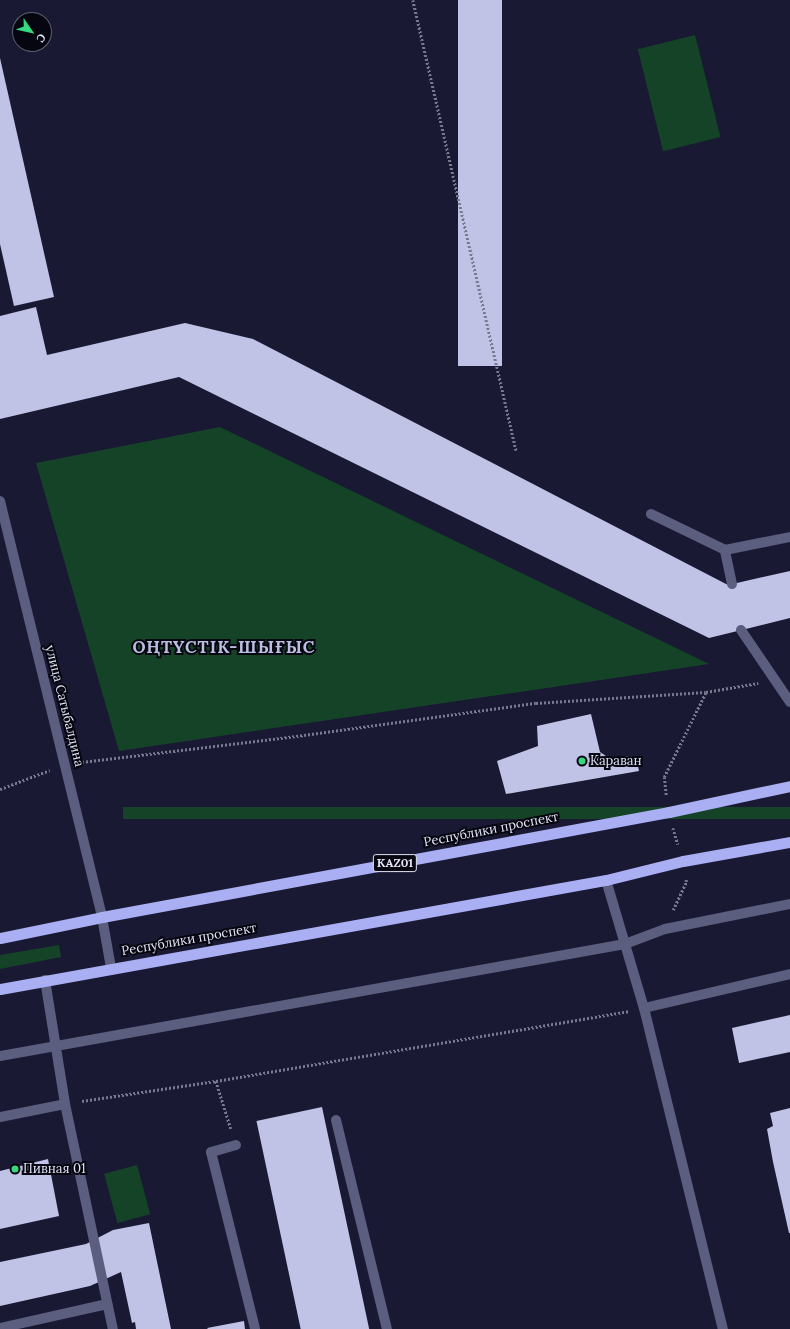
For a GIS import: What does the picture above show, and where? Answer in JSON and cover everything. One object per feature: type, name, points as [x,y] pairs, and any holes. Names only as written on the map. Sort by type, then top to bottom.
[{"type":"highway","name":"Республики проспект","points":[[0,938],[102,917],[661,813],[790,786]]},
{"type":"highway","name":"Республики проспект","points":[[0,989],[606,880],[683,861],[790,842]]},
{"type":"street","name":"улица Сатыбалдина","points":[[0,501],[102,917]]},
{"type":"street","points":[[652,514],[725,550],[790,537]]},
{"type":"street","points":[[725,550],[732,584]]},
{"type":"street","points":[[741,630],[790,702]]},
{"type":"street","points":[[606,880],[644,1008],[723,1329]]},
{"type":"street","points":[[0,1056],[625,944],[665,929],[790,904]]},
{"type":"street","name":"Республики проспект","points":[[102,917],[111,968]]},
{"type":"street","points":[[644,1008],[790,974]]},
{"type":"street","points":[[45,980],[65,1104],[113,1329]]},
{"type":"street","points":[[0,1117],[65,1104]]},
{"type":"street","points":[[336,1120],[387,1329]]},
{"type":"street","points":[[236,1145],[211,1152],[255,1329]]},
{"type":"street","points":[[0,1328],[107,1304]]},
{"type":"path","points":[[413,0],[516,450]]},
{"type":"path","points":[[0,789],[65,764],[304,735],[536,703],[706,692],[776,680]]},
{"type":"path","points":[[664,777],[706,692]]},
{"type":"path","points":[[65,1104],[216,1081],[644,1008]]},
{"type":"path","points":[[216,1081],[236,1145]]},
{"type":"green space","points":[[695,35],[720,137],[663,151],[638,49]]},
{"type":"green space","points":[[220,427],[709,664],[119,751],[36,463]]},
{"type":"green space","points":[[123,807],[790,807],[790,819],[123,819]]},
{"type":"green space","points":[[59,945],[61,957],[0,969],[0,955]]},
{"type":"green space","points":[[137,1165],[150,1214],[117,1223],[104,1174]]},
{"type":"building","points":[[458,0],[502,0],[502,366],[458,366]]},
{"type":"building","points":[[0,58],[54,297],[14,306],[0,244]]},
{"type":"building","points":[[36,307],[47,355],[185,323],[253,339],[728,585],[790,571],[790,618],[709,638],[179,377],[0,419],[0,316]]},
{"type":"building","points":[[591,714],[600,752],[609,758],[636,756],[639,771],[506,794],[497,761],[538,746],[537,726]]},
{"type":"building","points":[[790,1015],[790,1052],[739,1063],[732,1028]]},
{"type":"building","points":[[322,1107],[369,1329],[301,1329],[256,1121]]},
{"type":"building","points":[[790,1108],[789,1233],[767,1129],[773,1126],[770,1113]]},
{"type":"building","points":[[48,1159],[59,1216],[0,1229],[0,1171]]},
{"type":"building","points":[[149,1223],[171,1329],[136,1329],[135,1322],[132,1323],[121,1272],[90,1286],[0,1306],[0,1262],[86,1244],[113,1230]]},
{"type":"building","points":[[244,1321],[245,1329],[207,1328]]},
{"type":"place","name":"Караван","points":[[582,761]]},
{"type":"place","name":"Пивная 01","points":[[15,1169]]},
{"type":"district","name":"ОҢТҮСТІК-ШЫҒЫС","points":[[224,648]]}]
